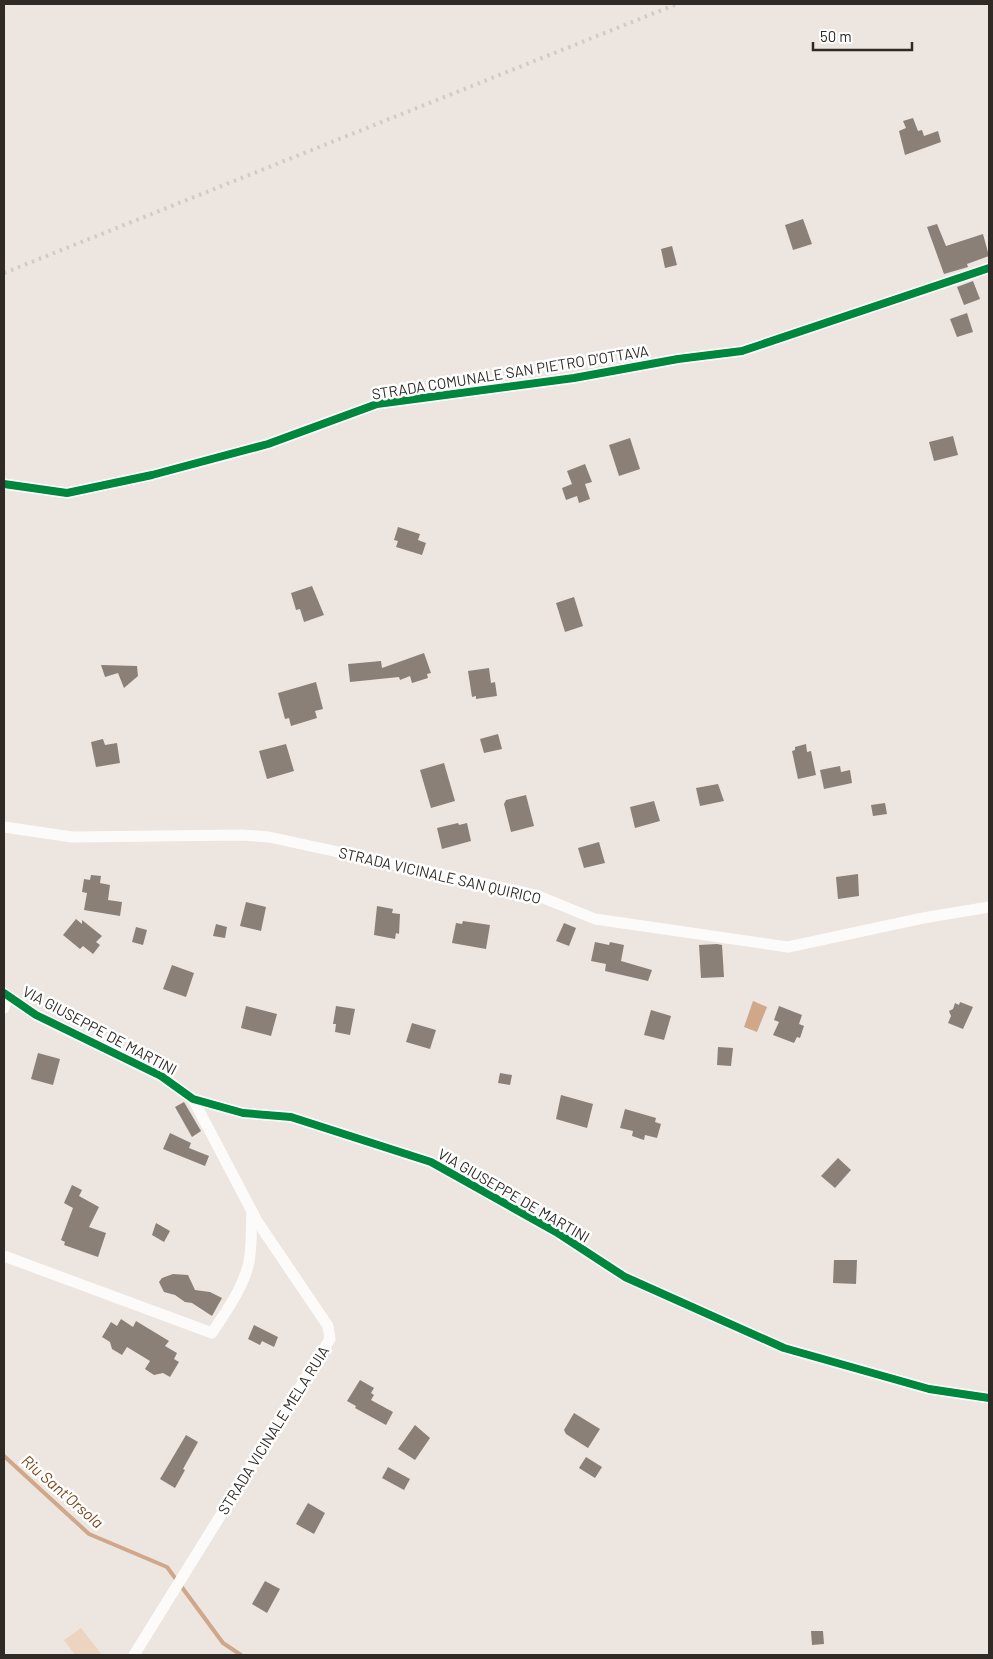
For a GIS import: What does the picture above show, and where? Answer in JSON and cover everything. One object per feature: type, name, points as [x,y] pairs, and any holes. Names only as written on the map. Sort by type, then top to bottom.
[{"type":"street","name":"STRADA COMUNALE SAN PIETRO D'OTTAVA","points":[[4,484],[66,493],[152,475],[268,444],[377,404],[574,378],[678,359],[742,351],[989,268]]},
{"type":"street","name":"STRADA VICINALE SAN QUIRICO","points":[[4,827],[72,838],[242,835],[269,837],[536,895],[595,919],[788,947],[923,918],[989,907]]},
{"type":"street","name":"VIA GIUSEPPE DE MARTINI","points":[[4,1008],[6,994],[36,1015],[161,1076],[193,1099],[243,1113],[291,1117],[431,1162],[556,1232],[625,1276],[784,1348],[929,1389],[989,1398]]},
{"type":"street","name":"STRADA VICINALE MELA RUIA","points":[[134,1655],[330,1339],[328,1326],[252,1212],[193,1099]]},
{"type":"street","points":[[4,1256],[212,1333],[238,1292],[246,1274],[250,1254],[252,1212]]},
{"type":"shaded area","points":[[753,1001],[767,1007],[757,1032],[744,1027]]},
{"type":"shaded area","points":[[81,1628],[102,1655],[75,1655],[64,1640]]},
{"type":"building","points":[[913,118],[918,131],[922,130],[924,136],[938,131],[941,142],[905,155],[899,131],[906,128],[903,121]]},
{"type":"building","points":[[803,219],[812,244],[793,250],[785,225]]},
{"type":"building","points":[[937,224],[946,246],[983,234],[989,256],[967,264],[968,267],[944,274],[927,227]]},
{"type":"building","points":[[672,246],[677,265],[665,268],[661,249]]},
{"type":"building","points":[[973,281],[980,299],[964,305],[957,287]]},
{"type":"building","points":[[967,313],[973,332],[957,337],[950,319]]},
{"type":"building","points":[[953,436],[958,455],[934,461],[929,442]]},
{"type":"building","points":[[630,438],[640,469],[619,476],[609,445]]},
{"type":"building","points":[[585,464],[592,482],[585,484],[590,499],[579,503],[577,496],[566,500],[562,488],[572,484],[567,471]]},
{"type":"building","points":[[398,527],[420,534],[418,540],[426,543],[422,555],[396,547],[398,541],[394,540]]},
{"type":"building","points":[[312,586],[324,615],[304,622],[300,609],[296,610],[291,593]]},
{"type":"building","points":[[574,597],[583,626],[565,632],[556,603]]},
{"type":"building","points":[[424,653],[431,673],[427,674],[428,678],[412,683],[410,676],[400,680],[399,677],[350,682],[348,664],[381,661],[382,668]]},
{"type":"building","points":[[101,665],[137,666],[138,676],[124,688],[118,673],[105,677]]},
{"type":"building","points":[[489,668],[491,683],[495,682],[497,696],[476,699],[476,696],[472,697],[468,671]]},
{"type":"building","points":[[316,682],[323,709],[315,711],[317,718],[291,726],[289,718],[285,719],[278,693]]},
{"type":"building","points":[[498,734],[502,749],[484,753],[480,739]]},
{"type":"building","points":[[103,739],[105,745],[117,743],[120,763],[96,767],[91,742]]},
{"type":"building","points":[[286,744],[294,771],[267,779],[259,751]]},
{"type":"building","points":[[806,744],[807,752],[811,751],[816,775],[798,779],[792,751],[795,750],[795,747]]},
{"type":"building","points":[[444,763],[455,801],[431,808],[420,770]]},
{"type":"building","points":[[840,766],[841,772],[850,770],[852,783],[824,789],[820,770]]},
{"type":"building","points":[[718,784],[724,801],[700,806],[696,788]]},
{"type":"building","points":[[526,795],[534,826],[511,832],[504,804],[506,800]]},
{"type":"building","points":[[654,801],[660,821],[635,828],[630,807]]},
{"type":"building","points":[[885,803],[887,814],[873,816],[871,805]]},
{"type":"building","points":[[458,823],[459,825],[467,823],[471,841],[442,849],[437,828]]},
{"type":"building","points":[[599,842],[605,863],[584,868],[578,848]]},
{"type":"building","points":[[858,874],[859,896],[838,899],[836,877]]},
{"type":"building","points":[[91,875],[101,876],[100,883],[110,885],[108,900],[122,902],[120,916],[84,910],[87,893],[82,892],[84,879],[90,880]]},
{"type":"building","points":[[246,902],[266,907],[261,931],[240,926]]},
{"type":"building","points":[[377,906],[393,909],[392,913],[400,914],[399,934],[396,933],[395,939],[374,935]]},
{"type":"building","points":[[76,919],[82,924],[82,920],[102,936],[96,942],[100,945],[93,954],[83,946],[80,949],[63,935]]},
{"type":"building","points":[[463,921],[490,925],[486,949],[452,943],[456,923],[462,924]]},
{"type":"building","points":[[564,923],[576,928],[569,946],[556,941]]},
{"type":"building","points":[[216,924],[227,927],[225,938],[213,936]]},
{"type":"building","points":[[136,927],[147,930],[143,945],[132,942]]},
{"type":"building","points":[[595,942],[609,945],[610,942],[624,945],[621,961],[652,970],[648,981],[605,971],[606,964],[591,961]]},
{"type":"building","points":[[699,945],[722,945],[724,977],[701,978]]},
{"type":"building","points":[[172,965],[194,973],[186,997],[163,989]]},
{"type":"building","points":[[960,1002],[973,1007],[963,1029],[948,1023],[951,1016],[949,1011],[953,1009],[955,1003],[959,1005]]},
{"type":"building","points":[[246,1006],[277,1014],[271,1036],[241,1028]]},
{"type":"building","points":[[336,1006],[355,1009],[350,1035],[335,1032],[336,1024],[333,1024]]},
{"type":"building","points":[[779,1006],[802,1015],[799,1024],[804,1026],[800,1038],[797,1037],[794,1043],[773,1035],[779,1022],[774,1020]]},
{"type":"building","points":[[651,1010],[671,1016],[664,1040],[644,1035]]},
{"type":"building","points":[[412,1023],[436,1030],[430,1049],[406,1042]]},
{"type":"building","points":[[718,1047],[733,1048],[731,1066],[717,1065]]},
{"type":"building","points":[[38,1053],[60,1059],[53,1085],[31,1079]]},
{"type":"building","points":[[500,1073],[512,1075],[510,1085],[498,1083]]},
{"type":"building","points":[[561,1095],[593,1104],[587,1128],[556,1119]]},
{"type":"building","points":[[184,1102],[201,1131],[192,1137],[175,1107]]},
{"type":"building","points":[[625,1109],[656,1118],[655,1122],[661,1124],[657,1138],[645,1135],[644,1140],[632,1136],[633,1131],[620,1128]]},
{"type":"building","points":[[170,1133],[191,1143],[189,1148],[209,1156],[205,1166],[163,1149]]},
{"type":"building","points":[[838,1158],[851,1170],[835,1188],[821,1176]]},
{"type":"building","points":[[72,1185],[82,1190],[79,1196],[99,1207],[89,1227],[106,1233],[98,1257],[64,1245],[65,1242],[61,1240],[73,1208],[64,1203]]},
{"type":"building","points":[[156,1223],[170,1231],[164,1242],[152,1235]]},
{"type":"building","points":[[834,1260],[857,1260],[856,1284],[833,1283]]},
{"type":"building","points":[[173,1274],[188,1275],[195,1290],[210,1292],[222,1298],[212,1316],[192,1303],[185,1302],[175,1295],[164,1292],[159,1282],[162,1278]]},
{"type":"building","points":[[121,1319],[133,1327],[136,1321],[169,1341],[165,1346],[177,1353],[174,1359],[179,1362],[170,1377],[163,1373],[154,1375],[145,1369],[150,1361],[127,1347],[122,1355],[112,1349],[110,1342],[102,1337],[111,1322],[117,1326]]},
{"type":"building","points":[[254,1325],[278,1337],[274,1347],[262,1341],[260,1345],[248,1339]]},
{"type":"building","points":[[360,1380],[374,1388],[371,1393],[374,1395],[371,1400],[393,1412],[386,1425],[355,1408],[356,1406],[347,1401]]},
{"type":"building","points":[[574,1413],[600,1429],[588,1448],[566,1434],[564,1430]]},
{"type":"building","points":[[415,1425],[430,1438],[415,1460],[398,1449]]},
{"type":"building","points":[[186,1435],[198,1442],[175,1488],[160,1479]]},
{"type":"building","points":[[586,1457],[602,1467],[595,1478],[579,1468]]},
{"type":"building","points":[[388,1467],[410,1479],[404,1490],[382,1478]]},
{"type":"building","points":[[308,1503],[325,1513],[314,1534],[296,1524]]},
{"type":"building","points":[[265,1581],[280,1589],[267,1613],[252,1604]]},
{"type":"building","points":[[811,1631],[823,1631],[824,1644],[812,1645]]},
{"type":"waterway","name":"Riu Sant'Orsola","points":[[4,1456],[89,1534],[167,1567],[223,1643],[241,1655]]},
{"type":"railway","points":[[4,273],[677,4]]},
{"type":"cycle path","points":[[4,484],[67,493],[152,475],[268,444],[377,404],[574,378],[678,359],[742,351],[989,268]]},
{"type":"cycle path","points":[[4,993],[36,1015],[161,1076],[193,1099],[243,1113],[291,1117],[431,1162],[556,1232],[625,1277],[784,1348],[929,1389],[989,1398]]}]
